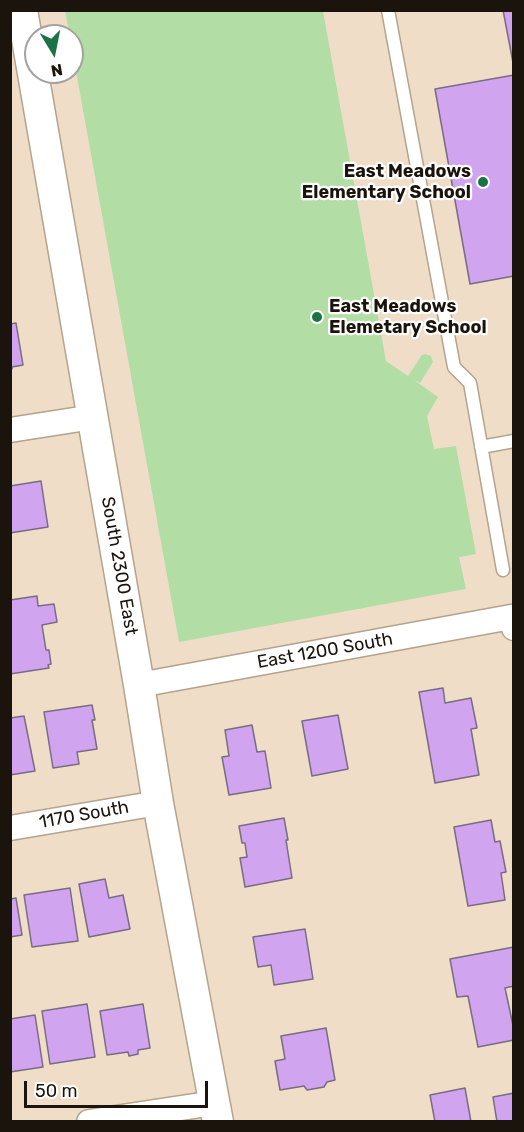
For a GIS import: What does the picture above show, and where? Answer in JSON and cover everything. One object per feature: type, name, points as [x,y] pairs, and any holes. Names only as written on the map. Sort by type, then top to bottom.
[{"type":"street","name":"South 2300 East","points":[[22,10],[158,803],[216,1112]]},
{"type":"street","points":[[10,430],[93,417]]},
{"type":"street","name":"East 1200 South","points":[[139,685],[512,622]]},
{"type":"street","name":"1170 South","points":[[10,828],[158,803]]},
{"type":"street","points":[[89,1122],[216,1112]]},
{"type":"lane","points":[[388,10],[454,367],[470,383],[503,570]]},
{"type":"lane","points":[[481,447],[513,441]]},
{"type":"green space","name":"East Meadows Elemetary School","points":[[65,11],[323,11],[386,361],[408,376],[422,355],[431,356],[433,362],[420,383],[414,380],[438,397],[427,416],[434,449],[456,446],[476,554],[459,557],[466,589],[179,642],[78,84],[84,84],[84,24],[68,24]]},
{"type":"building","points":[[503,10],[514,10],[514,68]]},
{"type":"building","name":"East Meadows Elementary School","points":[[514,75],[514,276],[470,284],[435,89]]},
{"type":"building","points":[[16,323],[23,365],[10,369],[10,324]]},
{"type":"building","points":[[41,481],[48,527],[10,533],[10,486]]},
{"type":"building","points":[[37,596],[38,606],[54,604],[57,622],[42,625],[51,664],[48,665],[49,668],[10,674],[10,600]]},
{"type":"building","points":[[443,688],[445,703],[471,698],[477,728],[471,729],[479,775],[435,783],[419,692]]},
{"type":"building","points":[[92,705],[97,749],[77,752],[79,764],[53,768],[44,712]]},
{"type":"building","points":[[338,715],[348,769],[312,776],[302,721]]},
{"type":"building","points":[[24,716],[35,771],[10,775],[10,718]]},
{"type":"building","points":[[252,725],[257,752],[265,751],[271,788],[229,795],[222,757],[229,756],[225,730]]},
{"type":"building","points":[[284,818],[292,878],[245,887],[240,858],[247,857],[239,826]]},
{"type":"building","points":[[491,820],[495,842],[500,841],[506,872],[501,873],[505,900],[468,906],[454,827]]},
{"type":"building","points":[[105,879],[109,898],[123,895],[130,929],[89,937],[79,884]]},
{"type":"building","points":[[70,888],[78,941],[32,947],[24,895]]},
{"type":"building","points":[[16,898],[22,935],[10,937],[10,899]]},
{"type":"building","points":[[305,929],[313,979],[274,985],[271,965],[258,967],[253,937]]},
{"type":"building","points":[[514,947],[514,986],[505,988],[514,1040],[478,1047],[468,996],[457,997],[450,959]]},
{"type":"building","points":[[87,1004],[95,1057],[50,1064],[42,1011]]},
{"type":"building","points":[[143,1004],[150,1048],[138,1050],[138,1054],[129,1056],[128,1052],[107,1055],[100,1011]]},
{"type":"building","points":[[35,1015],[43,1067],[10,1072],[10,1019]]},
{"type":"building","points":[[326,1028],[335,1080],[327,1082],[324,1087],[307,1090],[304,1086],[280,1090],[275,1061],[285,1059],[281,1036]]},
{"type":"building","points":[[465,1088],[471,1122],[435,1122],[430,1095]]},
{"type":"building","points":[[514,1093],[514,1122],[497,1122],[493,1097]]},
{"type":"place","name":"East Meadows Elementary School","points":[[483,182]]},
{"type":"place","name":"East Meadows Elemetary School","points":[[317,317]]}]
